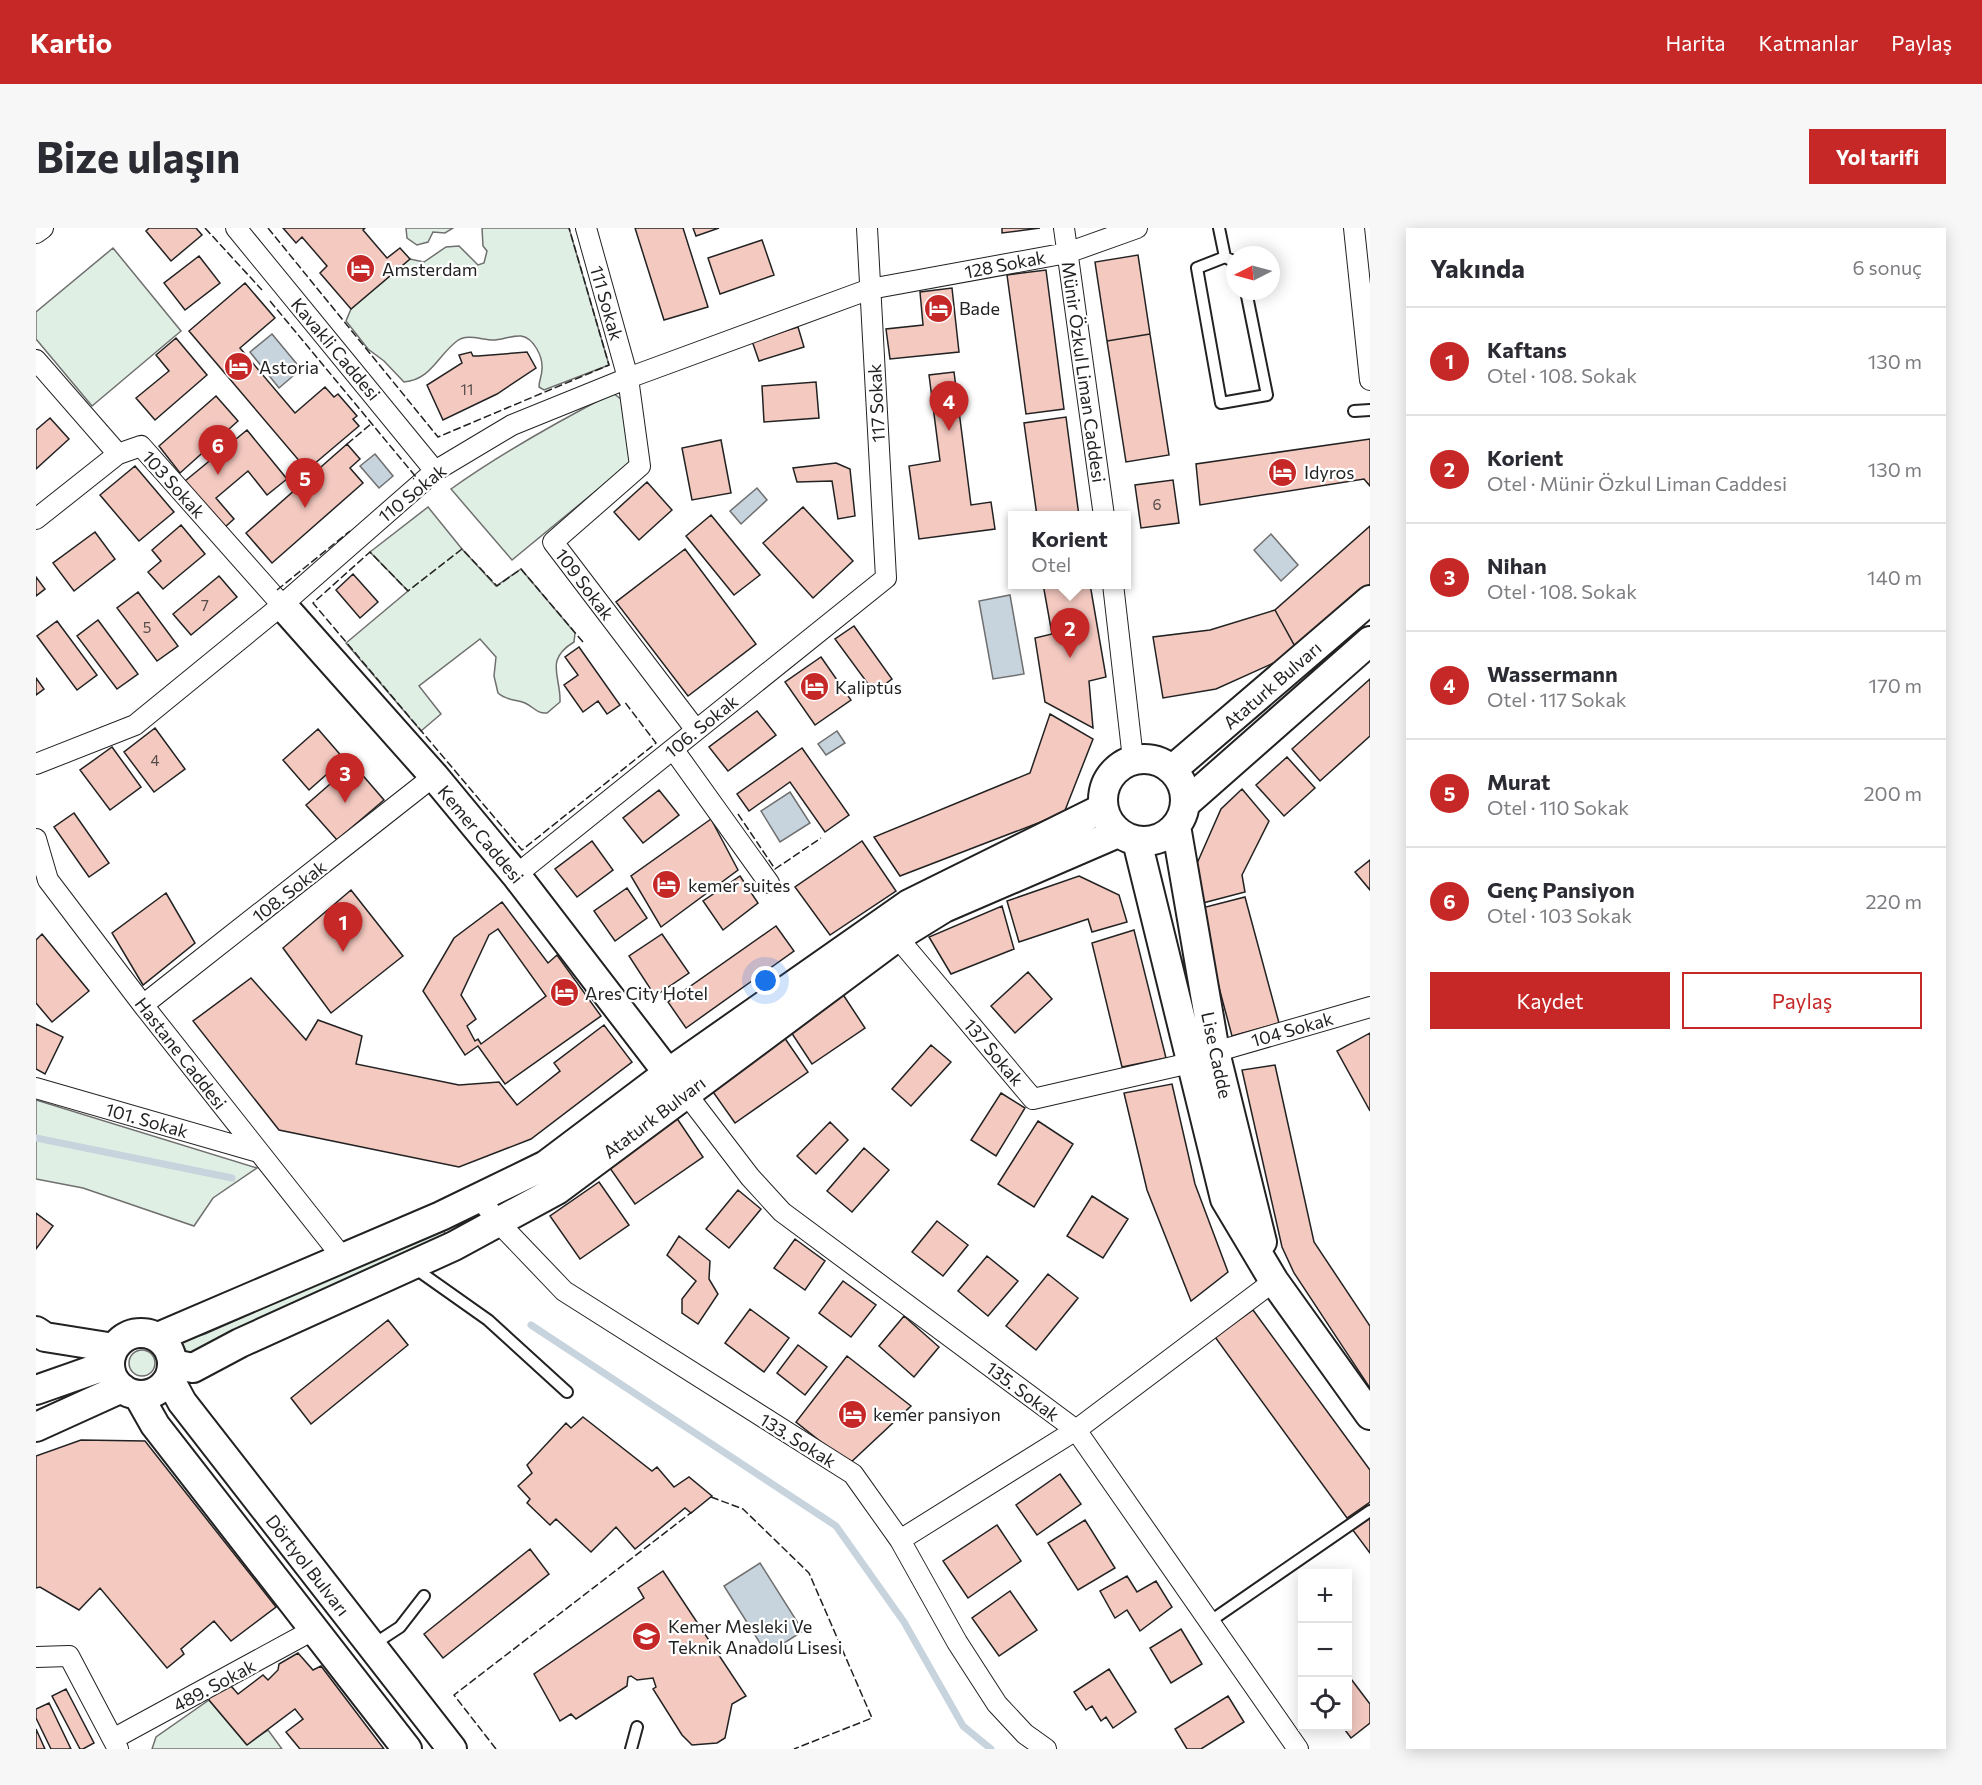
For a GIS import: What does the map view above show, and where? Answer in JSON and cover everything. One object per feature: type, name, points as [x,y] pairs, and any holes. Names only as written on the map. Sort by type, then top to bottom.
[{"type":"main road","name":"Ataturk Bulvarı","points":[[1173,769],[1370,600]]},
{"type":"main road","name":"Kemer Caddesi","points":[[282,605],[434,776],[516,874],[677,1083]]},
{"type":"main road","name":"Ataturk Bulvarı","points":[[1180,815],[1370,641]]},
{"type":"main road","points":[[1147,758],[1173,769],[1185,791],[1180,815],[1165,836],[1152,841],[1128,837],[1106,817],[1103,795],[1109,778],[1122,764],[1133,759],[1147,758]]},
{"type":"main road","name":"Ataturk Bulvarı","points":[[171,1371],[193,1368],[240,1343],[499,1223],[557,1190],[677,1083],[909,904],[1103,808]]},
{"type":"main road","name":"Lise Cadde","points":[[1180,815],[1202,1057]]},
{"type":"main road","name":"Ataturk Bulvarı","points":[[158,1336],[343,1258],[546,1165],[677,1083],[944,908],[1128,837]]},
{"type":"main road","name":"Lise Cadde","points":[[1128,837],[1248,1192],[1274,1281],[1370,1415]]},
{"type":"main road","points":[[36,1427],[121,1374],[129,1335],[148,1333],[158,1336],[169,1348],[171,1371],[153,1393],[121,1374],[40,1334],[42,1387],[121,1374]]},
{"type":"main road","name":"Dörtyol Bulvarı","points":[[171,1371],[182,1402],[452,1749]]},
{"type":"main road","name":"Dörtyol Bulvarı","points":[[121,1374],[155,1425],[407,1749]]},
{"type":"street","points":[[36,233],[43,228]]},
{"type":"street","name":"Kavakli Caddesi","points":[[236,228],[435,471]]},
{"type":"street","name":"111 Sokak","points":[[586,228],[628,378]]},
{"type":"street","name":"117 Sokak","points":[[867,228],[886,578]]},
{"type":"street","name":"Münir Özkul Liman Caddesi","points":[[1064,228],[1103,511]]},
{"type":"street","name":"128 Sokak","points":[[870,289],[1067,253],[1137,228]]},
{"type":"street","points":[[1354,228],[1370,380]]},
{"type":"street","name":"110 Sokak","points":[[36,764],[135,725],[282,605],[435,471],[512,426],[628,378],[870,289]]},
{"type":"street","name":"103 Sokak","points":[[36,360],[118,454],[141,446],[282,605]]},
{"type":"street","name":"109 Sokak","points":[[628,378],[640,466],[554,542],[696,730]]},
{"type":"street","points":[[36,519],[118,454]]},
{"type":"street","name":"106. Sokak","points":[[516,874],[886,578]]},
{"type":"street","points":[[1113,589],[1133,759]]},
{"type":"street","points":[[673,749],[769,883]]},
{"type":"street","name":"108. Sokak","points":[[143,1005],[434,776]]},
{"type":"street","name":"Hastane Caddesi","points":[[36,838],[48,879],[143,1005],[343,1258]]},
{"type":"street","name":"137 Sokak","points":[[897,937],[1033,1099],[1202,1057]]},
{"type":"street","name":"104 Sokak","points":[[1202,1057],[1370,1007]]},
{"type":"street","name":"135. Sokak","points":[[677,1083],[750,1177],[782,1212],[1076,1430],[1298,1749]]},
{"type":"street","name":"101. Sokak","points":[[36,1088],[258,1152]]},
{"type":"street","name":"133. Sokak","points":[[479,1197],[499,1223],[564,1291],[853,1474],[900,1540],[957,1642],[997,1704],[1025,1734],[1046,1749]]},
{"type":"street","points":[[900,1540],[1076,1430],[1274,1281]]},
{"type":"street","name":"489. Sokak","points":[[115,1744],[315,1629]]},
{"type":"street","points":[[36,1657],[69,1656],[115,1744]]},
{"type":"lane","points":[[1219,228],[1226,248]]},
{"type":"lane","points":[[1226,261],[1197,268],[1221,403],[1267,395],[1248,300]]},
{"type":"lane","points":[[1354,411],[1370,410]]},
{"type":"lane","points":[[410,1265],[488,1320],[567,1392]]},
{"type":"lane","points":[[1209,1622],[1370,1511]]},
{"type":"lane","points":[[371,1646],[400,1627],[424,1596]]},
{"type":"lane","points":[[631,1749],[637,1727]]},
{"type":"green space","points":[[406,228],[453,228],[445,233],[433,232],[428,242],[417,245],[407,238]]},
{"type":"green space","points":[[482,228],[569,228],[609,365],[544,390],[539,387],[542,371],[541,359],[530,340],[521,336],[493,340],[465,337],[450,347],[428,372],[421,377],[404,382],[384,361],[368,349],[346,321],[351,309],[410,259],[424,262],[446,247],[459,246],[478,265],[484,263],[487,251],[483,246]]},
{"type":"green space","points":[[113,248],[181,331],[92,406],[36,339],[36,312]]},
{"type":"green space","points":[[613,393],[622,400],[631,462],[512,560],[451,489],[530,438]]},
{"type":"green space","points":[[428,507],[496,586],[521,569],[575,633],[574,642],[559,655],[557,662],[560,702],[547,713],[498,693],[494,676],[496,657],[480,639],[419,686],[441,714],[421,731],[346,643],[408,591],[370,552]]},
{"type":"green space","points":[[36,1100],[257,1168],[213,1198],[194,1226],[83,1188],[36,1179]]},
{"type":"green space","points":[[442,1228],[448,1239],[189,1357],[181,1341],[205,1334]]},
{"type":"green space","points":[[142,1350],[151,1354],[155,1363],[151,1372],[142,1376],[133,1372],[129,1363],[133,1354]]},
{"type":"green space","points":[[209,1700],[246,1744],[268,1730],[282,1749],[152,1749],[156,1737]]},
{"type":"shaded area","points":[[272,334],[301,369],[279,388],[250,352]]},
{"type":"shaded area","points":[[375,454],[393,476],[379,488],[360,466]]},
{"type":"shaded area","points":[[757,488],[767,500],[741,524],[730,511]]},
{"type":"shaded area","points":[[1271,534],[1298,565],[1281,581],[1254,550]]},
{"type":"shaded area","points":[[1010,595],[1024,674],[993,679],[979,601]]},
{"type":"shaded area","points":[[837,731],[845,743],[826,755],[818,744]]},
{"type":"shaded area","points":[[790,792],[810,823],[780,842],[761,811]]},
{"type":"shaded area","points":[[760,1563],[803,1631],[767,1654],[724,1586]]},
{"type":"building","points":[[149,228],[196,228],[202,235],[171,261],[146,231]]},
{"type":"building","name":"Amsterdam","points":[[283,228],[365,228],[363,230],[387,258],[400,248],[410,259],[351,309],[320,273],[327,266],[302,237],[296,243]]},
{"type":"building","points":[[635,228],[683,228],[708,307],[664,320]]},
{"type":"building","points":[[693,228],[719,228],[696,236]]},
{"type":"building","points":[[1002,228],[1040,228],[1002,233]]},
{"type":"building","points":[[762,240],[774,275],[720,294],[708,258]]},
{"type":"building","points":[[1138,255],[1150,334],[1107,341],[1095,262]]},
{"type":"building","points":[[199,256],[220,283],[185,310],[164,283]]},
{"type":"building","points":[[1046,270],[1064,409],[1026,414],[1007,275]]},
{"type":"building","name":"Astoria","points":[[245,283],[275,318],[240,348],[295,413],[325,387],[334,397],[338,394],[357,416],[353,419],[359,426],[307,470],[189,331]]},
{"type":"building","name":"Bade","points":[[952,288],[959,352],[890,359],[886,329],[923,325],[920,292]]},
{"type":"building","points":[[798,327],[804,347],[759,361],[752,341]]},
{"type":"building","points":[[1150,334],[1169,455],[1126,462],[1107,341]]},
{"type":"building","points":[[176,338],[207,375],[155,420],[136,398],[169,371],[156,355]]},
{"type":"building","points":[[471,352],[473,356],[478,356],[527,352],[536,368],[497,394],[443,420],[427,385],[462,363],[459,355]]},
{"type":"building","points":[[954,372],[971,505],[991,502],[995,529],[919,539],[909,466],[940,461],[929,375]]},
{"type":"building","points":[[816,382],[819,418],[764,422],[762,386]]},
{"type":"building","points":[[216,396],[238,421],[180,473],[159,446]]},
{"type":"building","points":[[1066,417],[1078,511],[1036,511],[1024,423]]},
{"type":"building","points":[[50,418],[69,439],[36,469],[36,430]]},
{"type":"building","points":[[247,430],[287,479],[267,495],[248,471],[216,498],[234,519],[224,528],[185,481]]},
{"type":"building","name":"Idyros","points":[[1370,439],[1370,486],[1364,479],[1200,505],[1196,464]]},
{"type":"building","points":[[721,440],[731,493],[692,500],[682,448]]},
{"type":"building","points":[[347,444],[360,459],[350,468],[363,483],[272,563],[246,533]]},
{"type":"building","points":[[836,463],[850,469],[855,516],[838,519],[832,481],[797,482],[793,468]]},
{"type":"building","points":[[135,466],[174,512],[139,541],[100,495]]},
{"type":"building","points":[[1173,480],[1179,523],[1141,528],[1135,485]]},
{"type":"building","points":[[647,482],[672,510],[639,540],[614,512]]},
{"type":"building","points":[[803,507],[853,561],[813,598],[763,543]]},
{"type":"building","points":[[711,515],[760,575],[734,595],[686,536]]},
{"type":"building","points":[[181,525],[205,554],[163,589],[148,572],[161,561],[152,550]]},
{"type":"building","name":"Idyros","points":[[1370,526],[1370,584],[1298,652],[1275,610]]},
{"type":"building","points":[[95,532],[115,559],[74,591],[53,563]]},
{"type":"building","points":[[685,549],[756,644],[688,696],[616,602]]},
{"type":"building","points":[[353,574],[378,602],[360,618],[336,590]]},
{"type":"building","points":[[219,576],[237,597],[191,635],[173,614]]},
{"type":"building","points":[[36,577],[45,589],[36,596]]},
{"type":"building","points":[[1044,589],[1091,589],[1106,677],[1089,681],[1093,728],[1045,702],[1035,638],[1052,634]]},
{"type":"building","points":[[138,592],[178,646],[157,661],[117,608]]},
{"type":"building","points":[[1275,610],[1298,652],[1216,689],[1163,698],[1153,637],[1210,630]]},
{"type":"building","points":[[98,620],[138,674],[117,689],[77,636]]},
{"type":"building","points":[[57,621],[97,675],[77,690],[37,636]]},
{"type":"building","points":[[854,626],[892,679],[874,692],[835,639]]},
{"type":"building","points":[[579,647],[620,705],[607,714],[598,701],[583,712],[564,685],[578,675],[565,657]]},
{"type":"building","points":[[821,657],[851,700],[815,725],[785,682]]},
{"type":"building","points":[[36,678],[44,689],[36,695]]},
{"type":"building","points":[[1370,679],[1370,736],[1320,781],[1292,749]]},
{"type":"building","points":[[757,711],[776,735],[728,771],[709,747]]},
{"type":"building","points":[[1050,714],[1093,739],[1064,813],[900,876],[874,837],[1030,773]]},
{"type":"building","points":[[155,728],[185,769],[154,792],[124,752]]},
{"type":"building","points":[[318,729],[344,759],[309,790],[283,760]]},
{"type":"building","points":[[112,747],[141,787],[110,810],[80,770]]},
{"type":"building","points":[[802,748],[849,815],[825,832],[790,782],[749,811],[737,794]]},
{"type":"building","points":[[1287,757],[1315,788],[1284,816],[1256,785]]},
{"type":"building","points":[[353,764],[384,800],[337,840],[306,805]]},
{"type":"building","points":[[1242,789],[1269,821],[1242,875],[1245,892],[1199,904],[1191,877],[1221,809]]},
{"type":"building","points":[[659,790],[679,815],[643,843],[623,818]]},
{"type":"building","points":[[74,813],[109,863],[89,877],[54,827]]},
{"type":"building","points":[[711,819],[738,870],[661,927],[631,876]]},
{"type":"building","points":[[592,841],[613,870],[577,897],[555,869]]},
{"type":"building","points":[[862,841],[896,891],[830,935],[795,887]]},
{"type":"building","points":[[1370,860],[1370,890],[1355,872]]},
{"type":"building","points":[[740,876],[758,903],[723,930],[703,901]]},
{"type":"building","points":[[1079,876],[1119,895],[1127,922],[1092,932],[1088,919],[1019,942],[1007,901]]},
{"type":"building","points":[[627,888],[647,918],[615,941],[594,911]]},
{"type":"building","points":[[351,890],[403,956],[331,1013],[283,948]]},
{"type":"building","points":[[166,893],[195,943],[143,985],[112,933]]},
{"type":"building","points":[[1245,897],[1279,1023],[1232,1036],[1198,909]]},
{"type":"building","name":"Ares City Hotel","points":[[502,902],[548,963],[557,955],[601,1016],[505,1084],[478,1046],[465,1055],[423,991],[454,938]],"holes":[[[498,929],[546,996],[481,1044],[478,1039],[475,1041],[467,1026],[476,1019],[461,995],[489,935]]]},
{"type":"building","points":[[1002,906],[1014,949],[951,974],[929,937]]},
{"type":"building","points":[[776,926],[794,951],[686,1028],[668,1002]]},
{"type":"building","points":[[1134,930],[1166,1058],[1122,1067],[1092,943]]},
{"type":"building","points":[[42,934],[89,991],[52,1022],[36,1003],[36,940]]},
{"type":"building","points":[[662,934],[689,973],[655,996],[629,956]]},
{"type":"building","points":[[1028,972],[1052,999],[1015,1033],[991,1006]]},
{"type":"building","points":[[251,978],[306,1040],[318,1020],[362,1036],[356,1064],[459,1085],[499,1082],[517,1105],[560,1071],[554,1063],[604,1025],[632,1062],[531,1139],[459,1167],[279,1130],[193,1021]]},
{"type":"building","points":[[842,993],[865,1028],[812,1064],[789,1029]]},
{"type":"building","points":[[36,1024],[63,1037],[45,1074],[36,1069]]},
{"type":"building","points":[[1370,1033],[1370,1111],[1337,1051]]},
{"type":"building","points":[[784,1037],[808,1072],[735,1123],[711,1089]]},
{"type":"building","points":[[931,1045],[951,1062],[911,1106],[892,1089]]},
{"type":"building","points":[[1275,1065],[1314,1242],[1370,1326],[1370,1388],[1294,1273],[1282,1247],[1242,1070]]},
{"type":"building","points":[[1172,1084],[1195,1184],[1228,1272],[1191,1301],[1147,1190],[1124,1093]]},
{"type":"building","points":[[1001,1093],[1025,1108],[996,1156],[971,1140]]},
{"type":"building","points":[[674,1114],[703,1157],[635,1204],[605,1161]]},
{"type":"building","points":[[1038,1121],[1073,1144],[1034,1207],[998,1184]]},
{"type":"building","points":[[830,1122],[848,1140],[816,1174],[797,1156]]},
{"type":"building","points":[[864,1148],[889,1170],[852,1212],[827,1191]]},
{"type":"building","points":[[599,1182],[629,1225],[580,1259],[550,1216]]},
{"type":"building","points":[[738,1190],[761,1209],[729,1248],[706,1229]]},
{"type":"building","points":[[1092,1196],[1128,1219],[1103,1258],[1067,1236]]},
{"type":"building","points":[[36,1213],[53,1226],[36,1249]]},
{"type":"building","points":[[937,1221],[968,1245],[943,1276],[912,1252]]},
{"type":"building","points":[[679,1236],[710,1261],[709,1279],[718,1294],[698,1324],[682,1313],[682,1299],[696,1281],[667,1255]]},
{"type":"building","points":[[795,1239],[825,1261],[805,1290],[774,1268]]},
{"type":"building","points":[[987,1256],[1018,1281],[988,1316],[958,1291]]},
{"type":"building","points":[[1048,1274],[1078,1298],[1036,1350],[1006,1326]]},
{"type":"building","points":[[843,1281],[876,1305],[851,1337],[819,1313]]},
{"type":"building","points":[[750,1309],[789,1338],[764,1372],[725,1343]]},
{"type":"building","points":[[1253,1310],[1370,1470],[1370,1502],[1347,1518],[1215,1337]]},
{"type":"building","points":[[904,1316],[939,1347],[914,1377],[879,1346]]},
{"type":"building","points":[[388,1320],[408,1345],[311,1424],[291,1398]]},
{"type":"building","points":[[798,1345],[827,1367],[805,1395],[777,1373]]},
{"type":"building","name":"kemer pansiyon","points":[[847,1356],[911,1406],[849,1464],[796,1422]]},
{"type":"building","points":[[583,1417],[652,1471],[657,1467],[674,1487],[689,1477],[712,1496],[691,1513],[685,1508],[635,1549],[616,1527],[591,1552],[556,1519],[550,1525],[527,1503],[530,1499],[518,1486],[532,1473],[527,1465],[566,1423],[571,1428]]},
{"type":"building","points":[[81,1440],[145,1441],[276,1607],[231,1641],[214,1621],[181,1649],[184,1654],[167,1668],[100,1588],[79,1610],[40,1587],[36,1588],[36,1456]]},
{"type":"building","points":[[1060,1474],[1081,1504],[1037,1535],[1016,1505]]},
{"type":"building","points":[[1370,1516],[1370,1553],[1352,1529]]},
{"type":"building","points":[[1085,1520],[1115,1568],[1078,1590],[1048,1543]]},
{"type":"building","points":[[997,1525],[1021,1561],[968,1598],[943,1561]]},
{"type":"building","points":[[530,1549],[549,1574],[443,1658],[424,1634]]},
{"type":"building","name":"Kemer Mesleki Ve Teknik Anadolu Lisesi","points":[[663,1571],[746,1696],[732,1704],[725,1738],[717,1743],[692,1745],[682,1735],[653,1689],[656,1687],[653,1678],[637,1680],[631,1676],[628,1677],[627,1686],[576,1719],[571,1714],[560,1721],[534,1674],[644,1598],[638,1588]]},
{"type":"building","points":[[1127,1576],[1137,1592],[1156,1581],[1172,1607],[1140,1631],[1127,1610],[1115,1618],[1100,1591]]},
{"type":"building","points":[[1010,1591],[1037,1630],[999,1656],[972,1618]]},
{"type":"building","points":[[1181,1629],[1202,1664],[1171,1683],[1150,1648]]},
{"type":"building","points":[[298,1653],[313,1670],[321,1666],[384,1749],[300,1749],[286,1732],[303,1719],[295,1709],[247,1745],[209,1700],[210,1696],[231,1686],[238,1694],[263,1675],[268,1680],[278,1670],[279,1664]]},
{"type":"building","points":[[1109,1669],[1136,1712],[1113,1728],[1106,1717],[1101,1721],[1092,1706],[1086,1710],[1074,1692]]},
{"type":"building","points":[[1352,1680],[1370,1704],[1370,1723],[1351,1738],[1346,1731],[1352,1731]]},
{"type":"building","points":[[66,1689],[94,1743],[83,1749],[80,1749],[52,1696]]},
{"type":"building","points":[[1228,1696],[1244,1722],[1201,1749],[1187,1749],[1175,1729]]},
{"type":"building","points":[[49,1703],[71,1749],[51,1749],[36,1718],[36,1709]]},
{"type":"building","points":[[36,1729],[45,1749],[36,1749]]},
{"type":"waterway","points":[[36,1138],[232,1178]]},
{"type":"waterway","points":[[531,1325],[836,1526],[904,1622],[963,1726],[991,1749]]},
{"type":"fence","points":[[205,228],[262,290]]},
{"type":"fence","points":[[268,228],[438,437],[609,365],[569,228]]},
{"type":"fence","points":[[270,301],[416,477],[413,479]]},
{"type":"fence","points":[[347,444],[371,424]]},
{"type":"fence","points":[[277,590],[350,531]]},
{"type":"fence","points":[[583,642],[521,569],[497,586],[462,549],[408,591],[370,552],[313,603],[522,850],[656,743],[624,701]]},
{"type":"fence","points":[[738,814],[775,869],[821,838]]},
{"type":"fence","points":[[711,1497],[743,1509],[809,1573],[872,1718],[794,1749]]},
{"type":"fence","points":[[496,1749],[454,1695],[692,1512]]},
{"type":"place","name":"Amsterdam","points":[[361,269]]},
{"type":"place","name":"Bade","points":[[938,308]]},
{"type":"place","name":"Astoria","points":[[238,367]]},
{"type":"place","name":"Wassermann","points":[[949,431]]},
{"type":"place","name":"Idyros","points":[[1283,472]]},
{"type":"place","name":"Genç Pansiyon","points":[[218,475]]},
{"type":"place","name":"Murat","points":[[305,508]]},
{"type":"place","name":"Korient","points":[[1070,658]]},
{"type":"place","name":"Kaliptus","points":[[814,687]]},
{"type":"place","name":"Nihan","points":[[345,803]]},
{"type":"place","name":"kemer suites","points":[[667,885]]},
{"type":"place","name":"Kaftans","points":[[343,952]]},
{"type":"place","name":"Ares City Hotel","points":[[564,993]]},
{"type":"place","name":"kemer pansiyon","points":[[852,1414]]},
{"type":"place","name":"Kemer Mesleki Ve Teknik Anadolu Lisesi","points":[[647,1636]]}]
